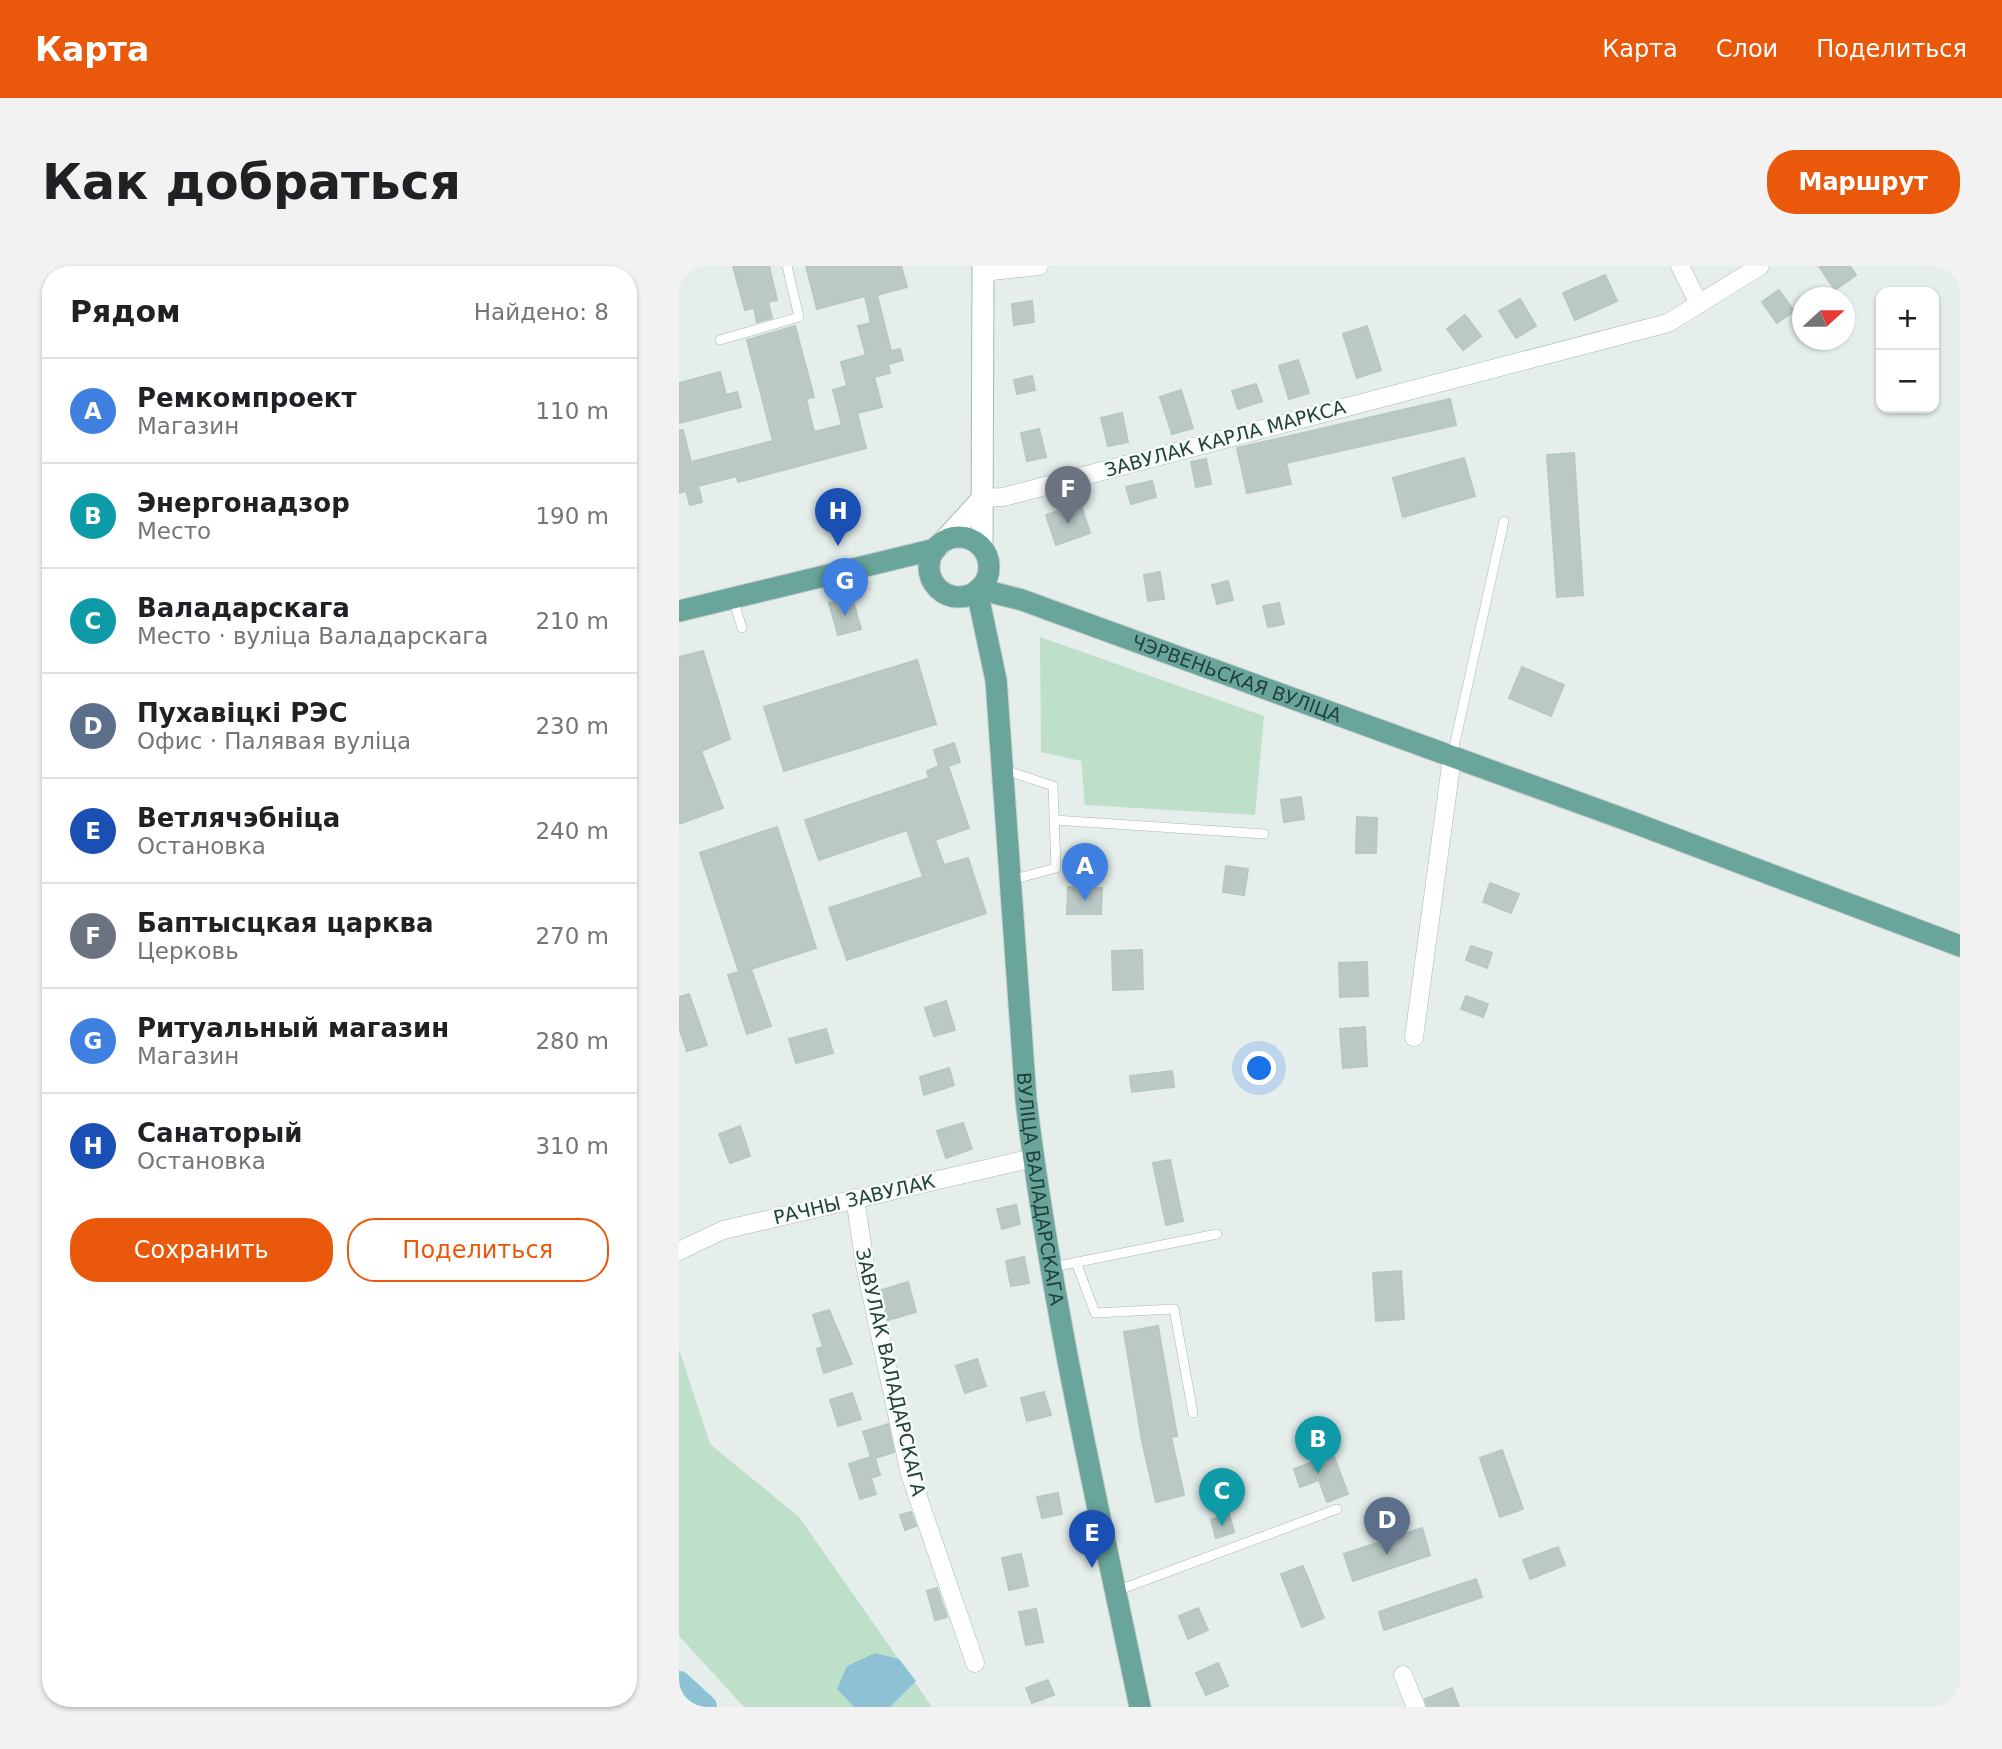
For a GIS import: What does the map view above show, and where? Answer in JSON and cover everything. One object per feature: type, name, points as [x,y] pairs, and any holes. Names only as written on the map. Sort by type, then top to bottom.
[{"type":"main road","points":[[679,611],[732,597],[938,546],[962,537],[982,547],[989,569],[978,590],[966,596],[954,596],[942,591],[933,581],[903,566],[874,562]]},
{"type":"main road","points":[[933,581],[930,564],[938,546]]},
{"type":"main road","name":"ЧЭРВЕНЬСКАЯ ВУЛІЦА","points":[[989,569],[1022,600]]},
{"type":"main road","name":"ЧЭРВЕНЬСКАЯ ВУЛІЦА","points":[[978,590],[1022,600],[1960,946]]},
{"type":"main road","name":"ВУЛІЦА ВАЛАДАРСКАГА","points":[[978,590],[993,664],[1033,1157],[1140,1707]]},
{"type":"main road","name":"ВУЛІЦА ВАЛАДАРСКАГА","points":[[954,596],[974,621],[993,664]]},
{"type":"street","points":[[982,547],[983,269],[1039,266]]},
{"type":"street","points":[[1680,266],[1699,304]]},
{"type":"street","name":"ЗАВУЛАК КАРЛА МАРКСА","points":[[983,498],[1003,496],[1668,323],[1760,266]]},
{"type":"street","points":[[938,546],[983,498]]},
{"type":"street","points":[[1414,1037],[1452,758]]},
{"type":"street","name":"РАЧНЫ ЗАВУЛАК","points":[[679,1251],[723,1230],[1033,1157]]},
{"type":"street","name":"ЗАВУЛАК ВАЛАДАРСКАГА","points":[[855,1198],[865,1265],[910,1474],[975,1663]]},
{"type":"street","points":[[1403,1675],[1416,1707]]},
{"type":"lane","points":[[720,340],[799,317],[787,266]]},
{"type":"lane","points":[[1452,758],[1504,521]]},
{"type":"lane","points":[[732,597],[742,628]]},
{"type":"lane","points":[[1001,769],[1053,786],[1056,868],[1010,881]]},
{"type":"lane","points":[[1054,820],[1264,834]]},
{"type":"lane","points":[[1053,1267],[1217,1234]]},
{"type":"lane","points":[[1076,1262],[1095,1313],[1174,1309],[1193,1413]]},
{"type":"lane","points":[[1116,1591],[1337,1509]]},
{"type":"green space","points":[[1040,637],[1264,716],[1255,815],[1085,805],[1081,761],[1041,752]]},
{"type":"green space","points":[[679,1349],[710,1444],[799,1517],[932,1707],[744,1707],[679,1636]]},
{"type":"water","points":[[875,1653],[899,1659],[916,1681],[890,1707],[854,1707],[837,1689],[847,1666]]},
{"type":"building","points":[[733,266],[769,266],[777,300],[768,302],[772,318],[757,322],[754,308],[745,310]]},
{"type":"building","points":[[806,266],[901,266],[907,287],[877,295],[891,351],[900,349],[903,360],[888,364],[890,373],[874,377],[882,407],[857,413],[866,448],[738,482],[737,476],[698,486],[702,502],[690,505],[686,491],[679,493],[679,430],[683,430],[691,462],[773,441],[747,340],[795,326],[814,397],[806,399],[814,432],[842,425],[833,390],[847,386],[841,362],[866,355],[858,326],[871,323],[865,296],[817,309]]},
{"type":"building","points":[[1819,266],[1850,266],[1856,275],[1839,287],[1833,287]]},
{"type":"building","points":[[1605,275],[1617,301],[1575,320],[1563,293]]},
{"type":"building","points":[[1779,290],[1792,308],[1792,312],[1777,323],[1762,302]]},
{"type":"building","points":[[1520,299],[1536,326],[1516,338],[1499,311]]},
{"type":"building","points":[[1032,301],[1034,322],[1014,325],[1012,304]]},
{"type":"building","points":[[1465,315],[1481,336],[1463,350],[1447,329]]},
{"type":"building","points":[[1367,326],[1381,370],[1357,378],[1343,334]]},
{"type":"building","points":[[1298,360],[1309,393],[1289,399],[1279,366]]},
{"type":"building","points":[[720,372],[726,395],[737,392],[741,407],[679,423],[679,383]]},
{"type":"building","points":[[1032,376],[1035,390],[1017,394],[1014,380]]},
{"type":"building","points":[[1256,384],[1262,401],[1238,409],[1232,391]]},
{"type":"building","points":[[1181,390],[1193,428],[1172,434],[1160,397]]},
{"type":"building","points":[[1450,399],[1456,425],[1286,463],[1291,484],[1247,493],[1237,448]]},
{"type":"building","points":[[1122,413],[1128,442],[1108,446],[1101,418]]},
{"type":"building","points":[[1039,429],[1046,457],[1027,461],[1021,433]]},
{"type":"building","points":[[1574,453],[1583,595],[1557,597],[1547,455]]},
{"type":"building","points":[[1464,458],[1475,496],[1403,517],[1393,478]]},
{"type":"building","points":[[1206,459],[1211,484],[1196,487],[1191,462]]},
{"type":"building","points":[[1152,481],[1156,497],[1131,504],[1126,487]]},
{"type":"building","points":[[1080,503],[1090,533],[1056,545],[1046,515]]},
{"type":"building","points":[[1160,572],[1164,599],[1148,601],[1144,575]]},
{"type":"building","points":[[1228,581],[1233,600],[1217,604],[1212,585]]},
{"type":"building","points":[[852,597],[861,629],[838,635],[829,603]]},
{"type":"building","points":[[1279,603],[1284,624],[1268,627],[1263,606]]},
{"type":"building","points":[[703,651],[730,739],[701,751],[723,808],[679,824],[679,657]]},
{"type":"building","points":[[917,660],[936,724],[784,771],[764,707]]},
{"type":"building","points":[[1522,667],[1564,685],[1551,716],[1509,698]]},
{"type":"building","points":[[954,743],[960,762],[948,766],[969,828],[935,840],[944,865],[968,858],[986,913],[847,960],[829,908],[923,877],[907,830],[819,860],[805,820],[929,778],[927,771],[939,766],[934,750]]},
{"type":"building","points":[[1301,797],[1304,819],[1284,822],[1281,800]]},
{"type":"building","points":[[1357,817],[1377,818],[1376,853],[1356,853]]},
{"type":"building","points":[[777,827],[816,948],[751,969],[771,1026],[747,1034],[728,975],[739,972],[700,853]]},
{"type":"building","points":[[1226,866],[1248,869],[1244,895],[1223,892]]},
{"type":"building","points":[[1490,883],[1519,894],[1511,913],[1483,902]]},
{"type":"building","points":[[1068,887],[1102,888],[1101,914],[1067,914]]},
{"type":"building","points":[[1471,946],[1492,953],[1487,968],[1466,960]]},
{"type":"building","points":[[1142,950],[1143,989],[1113,990],[1112,951]]},
{"type":"building","points":[[1367,962],[1368,996],[1340,997],[1339,963]]},
{"type":"building","points":[[689,994],[707,1045],[687,1051],[679,1028],[679,997]]},
{"type":"building","points":[[1466,996],[1488,1004],[1483,1017],[1461,1009]]},
{"type":"building","points":[[946,1001],[955,1030],[934,1036],[925,1008]]},
{"type":"building","points":[[1365,1027],[1367,1066],[1343,1068],[1340,1029]]},
{"type":"building","points":[[826,1029],[833,1053],[796,1063],[789,1039]]},
{"type":"building","points":[[949,1068],[954,1085],[924,1095],[920,1077]]},
{"type":"building","points":[[1172,1071],[1174,1087],[1132,1092],[1130,1076]]},
{"type":"building","points":[[963,1123],[972,1149],[946,1158],[937,1131]]},
{"type":"building","points":[[740,1126],[750,1156],[730,1163],[719,1134]]},
{"type":"building","points":[[1170,1160],[1183,1221],[1166,1225],[1153,1163]]},
{"type":"building","points":[[1016,1205],[1020,1224],[1002,1229],[997,1209]]},
{"type":"building","points":[[1024,1257],[1029,1283],[1011,1286],[1006,1261]]},
{"type":"building","points":[[1401,1271],[1404,1319],[1376,1321],[1373,1273]]},
{"type":"building","points":[[908,1282],[916,1312],[888,1320],[882,1290]]},
{"type":"building","points":[[829,1310],[852,1364],[824,1373],[817,1349],[823,1347],[813,1315]]},
{"type":"building","points":[[1158,1326],[1177,1436],[1171,1437],[1184,1495],[1156,1502],[1142,1441],[1124,1332]]},
{"type":"building","points":[[977,1359],[986,1386],[965,1393],[956,1366]]},
{"type":"building","points":[[1044,1392],[1051,1415],[1027,1421],[1021,1398]]},
{"type":"building","points":[[852,1393],[861,1419],[838,1426],[830,1400]]},
{"type":"building","points":[[888,1424],[894,1452],[875,1458],[880,1475],[871,1478],[876,1494],[860,1499],[849,1464],[871,1457],[863,1432]]},
{"type":"building","points":[[1502,1450],[1523,1509],[1500,1517],[1480,1458]]},
{"type":"building","points":[[1333,1454],[1348,1494],[1327,1502],[1319,1480],[1300,1487],[1294,1469]]},
{"type":"building","points":[[1058,1493],[1062,1514],[1042,1518],[1037,1497]]},
{"type":"building","points":[[911,1512],[916,1526],[905,1530],[900,1515]]},
{"type":"building","points":[[1229,1514],[1234,1532],[1216,1538],[1211,1520]]},
{"type":"building","points":[[1422,1528],[1430,1555],[1353,1581],[1344,1554]]},
{"type":"building","points":[[1558,1547],[1565,1565],[1530,1579],[1523,1560]]},
{"type":"building","points":[[1021,1554],[1028,1586],[1009,1590],[1002,1558]]},
{"type":"building","points":[[1303,1566],[1324,1618],[1302,1627],[1281,1574]]},
{"type":"building","points":[[1476,1579],[1482,1597],[1384,1630],[1379,1612]]},
{"type":"building","points":[[937,1588],[947,1617],[935,1620],[927,1591]]},
{"type":"building","points":[[1198,1608],[1208,1630],[1188,1639],[1179,1616]]},
{"type":"building","points":[[1036,1609],[1043,1642],[1026,1645],[1019,1612]]},
{"type":"building","points":[[1218,1663],[1228,1686],[1206,1695],[1196,1673]]},
{"type":"building","points":[[1048,1680],[1054,1695],[1032,1703],[1026,1688]]},
{"type":"building","points":[[1452,1688],[1459,1707],[1427,1707],[1425,1699]]},
{"type":"waterway","points":[[679,1684],[704,1707]]},
{"type":"place","name":"Баптысцкая царква","points":[[1068,524]]},
{"type":"place","name":"Санаторый","points":[[838,546]]},
{"type":"place","name":"Ритуальный магазин","points":[[845,616]]},
{"type":"place","name":"Ремкомпроект","points":[[1085,901]]},
{"type":"place","name":"Энергонадзор","points":[[1318,1474]]},
{"type":"place","name":"Валадарскага","points":[[1222,1526]]},
{"type":"place","name":"Пухавіцкі РЭС","points":[[1387,1555]]},
{"type":"place","name":"Ветлячэбніца","points":[[1092,1568]]}]
